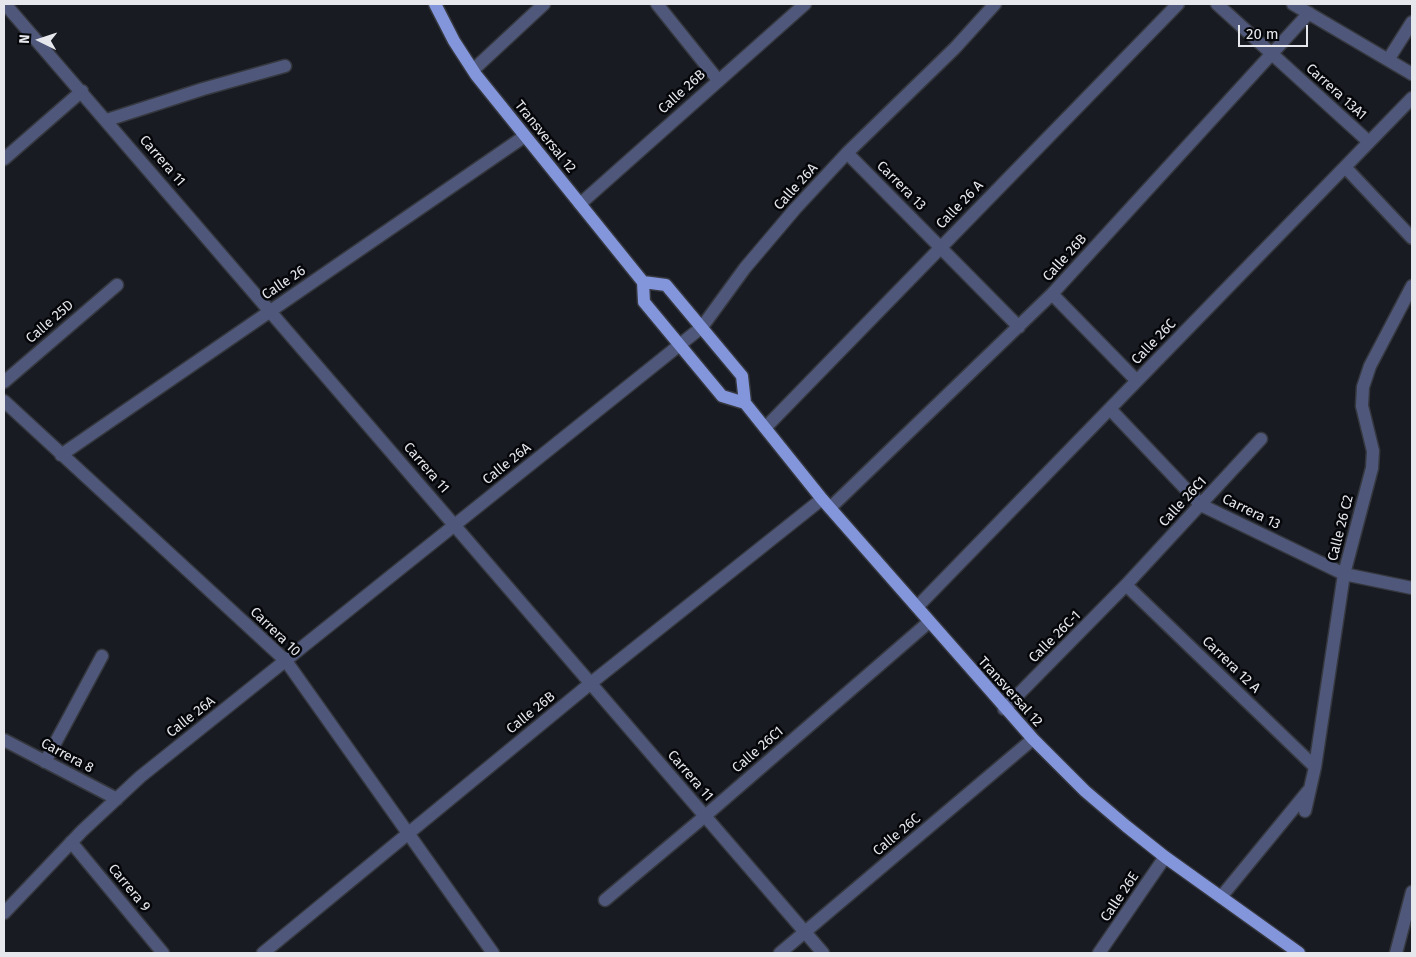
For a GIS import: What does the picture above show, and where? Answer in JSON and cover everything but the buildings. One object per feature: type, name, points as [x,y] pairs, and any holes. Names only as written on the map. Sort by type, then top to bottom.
[{"type":"main road","name":"Transversal 12","points":[[435,4],[454,41],[473,70],[643,282],[644,302],[722,396],[745,403],[826,504],[1004,709],[1085,791],[1165,857],[1299,953]]},
{"type":"main road","points":[[643,282],[666,285],[702,327],[742,376],[745,403]]},
{"type":"street","name":"Carrera 11","points":[[5,4],[271,310],[823,953]]},
{"type":"street","points":[[473,70],[544,4]]},
{"type":"street","points":[[657,4],[718,80]]},
{"type":"street","name":"Calle 26B","points":[[580,204],[805,4]]},
{"type":"street","name":"Calle 26A","points":[[4,913],[71,842],[140,777],[702,327],[745,268],[795,209],[847,153],[955,48],[995,4]]},
{"type":"street","name":"Calle 26 A","points":[[765,428],[1178,4]]},
{"type":"street","name":"Carrera 13A1","points":[[1217,4],[1370,142]]},
{"type":"street","points":[[1293,4],[1412,74]]},
{"type":"street","name":"Calle 26B","points":[[263,953],[591,684],[826,504],[1052,294],[1309,13]]},
{"type":"street","points":[[1388,60],[1412,22]]},
{"type":"street","points":[[107,120],[203,89],[286,66]]},
{"type":"street","points":[[4,159],[82,91]]},
{"type":"street","name":"Calle 26C","points":[[917,607],[1412,98]]},
{"type":"street","name":"Calle 26","points":[[61,455],[525,136]]},
{"type":"street","name":"Carrera 13","points":[[847,153],[1018,327]]},
{"type":"street","points":[[1346,167],[1412,238]]},
{"type":"street","name":"Calle 25D","points":[[4,382],[117,285]]},
{"type":"street","name":"Calle 26 C2","points":[[1305,811],[1315,767],[1344,574],[1372,468],[1373,451],[1362,406],[1363,388],[1370,366],[1412,286]]},
{"type":"street","points":[[1052,294],[1137,382]]},
{"type":"street","name":"Carrera 10","points":[[4,401],[286,660],[493,953]]},
{"type":"street","name":"Carrera 13","points":[[1110,409],[1201,505],[1344,574],[1412,588]]},
{"type":"street","name":"Calle 26C1","points":[[1126,586],[1261,440]]},
{"type":"street","name":"Calle 26C-1","points":[[1004,709],[1126,586]]},
{"type":"street","name":"Carrera 12 A","points":[[1126,586],[1315,767]]},
{"type":"street","name":"Calle 26C1","points":[[605,900],[929,622]]},
{"type":"street","points":[[45,762],[102,656]]},
{"type":"street","name":"Calle 26C","points":[[780,953],[1032,739]]},
{"type":"street","name":"Carrera 8","points":[[4,740],[117,799]]},
{"type":"street","name":"Calle 26 C2","points":[[1221,897],[1310,789]]},
{"type":"street","name":"Carrera 9","points":[[71,842],[163,953]]},
{"type":"street","name":"Calle 26E","points":[[1099,953],[1165,857]]},
{"type":"street","points":[[1396,953],[1412,892]]}]
